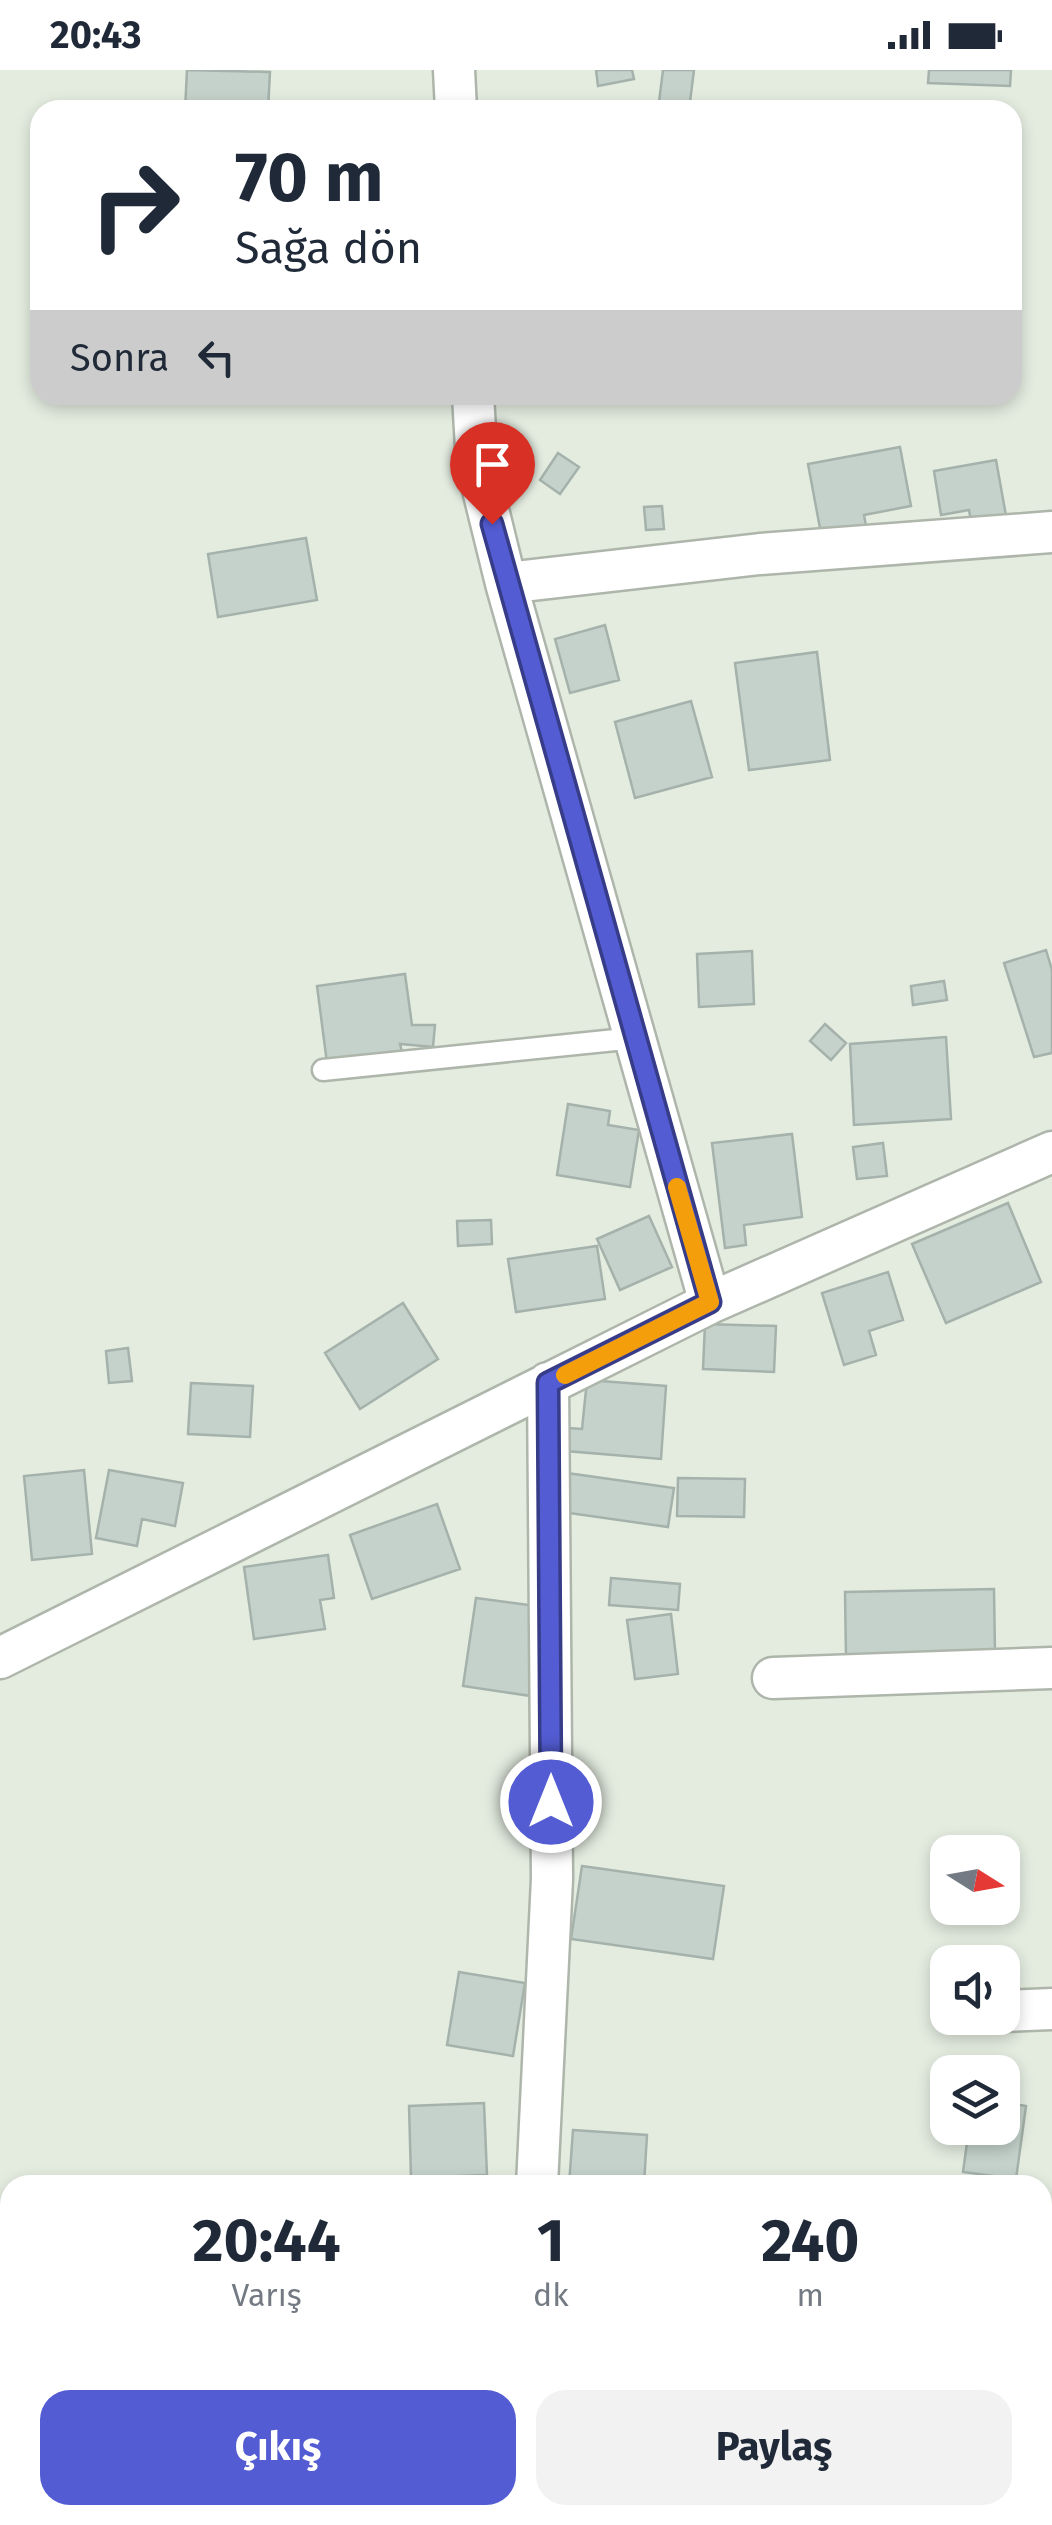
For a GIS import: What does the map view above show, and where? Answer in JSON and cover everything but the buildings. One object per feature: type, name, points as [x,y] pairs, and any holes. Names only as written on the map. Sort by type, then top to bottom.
[{"type":"street","points":[[454,70],[456,100]]},
{"type":"street","points":[[474,405],[478,465],[506,583],[710,1302]]},
{"type":"street","points":[[506,583],[760,554],[1052,532]]},
{"type":"street","points":[[0,1658],[710,1302],[1052,1152]]},
{"type":"street","points":[[537,2175],[552,1878],[548,1383]]},
{"type":"street","points":[[773,1678],[1052,1668]]},
{"type":"street","points":[[1020,2009],[1052,2008]]},
{"type":"lane","points":[[323,1070],[635,1038]]},
{"type":"slow traffic","points":[[565,1375],[710,1302],[677,1187]]},
{"type":"route","points":[[492,524],[710,1302],[548,1383],[551,1802]]}]
